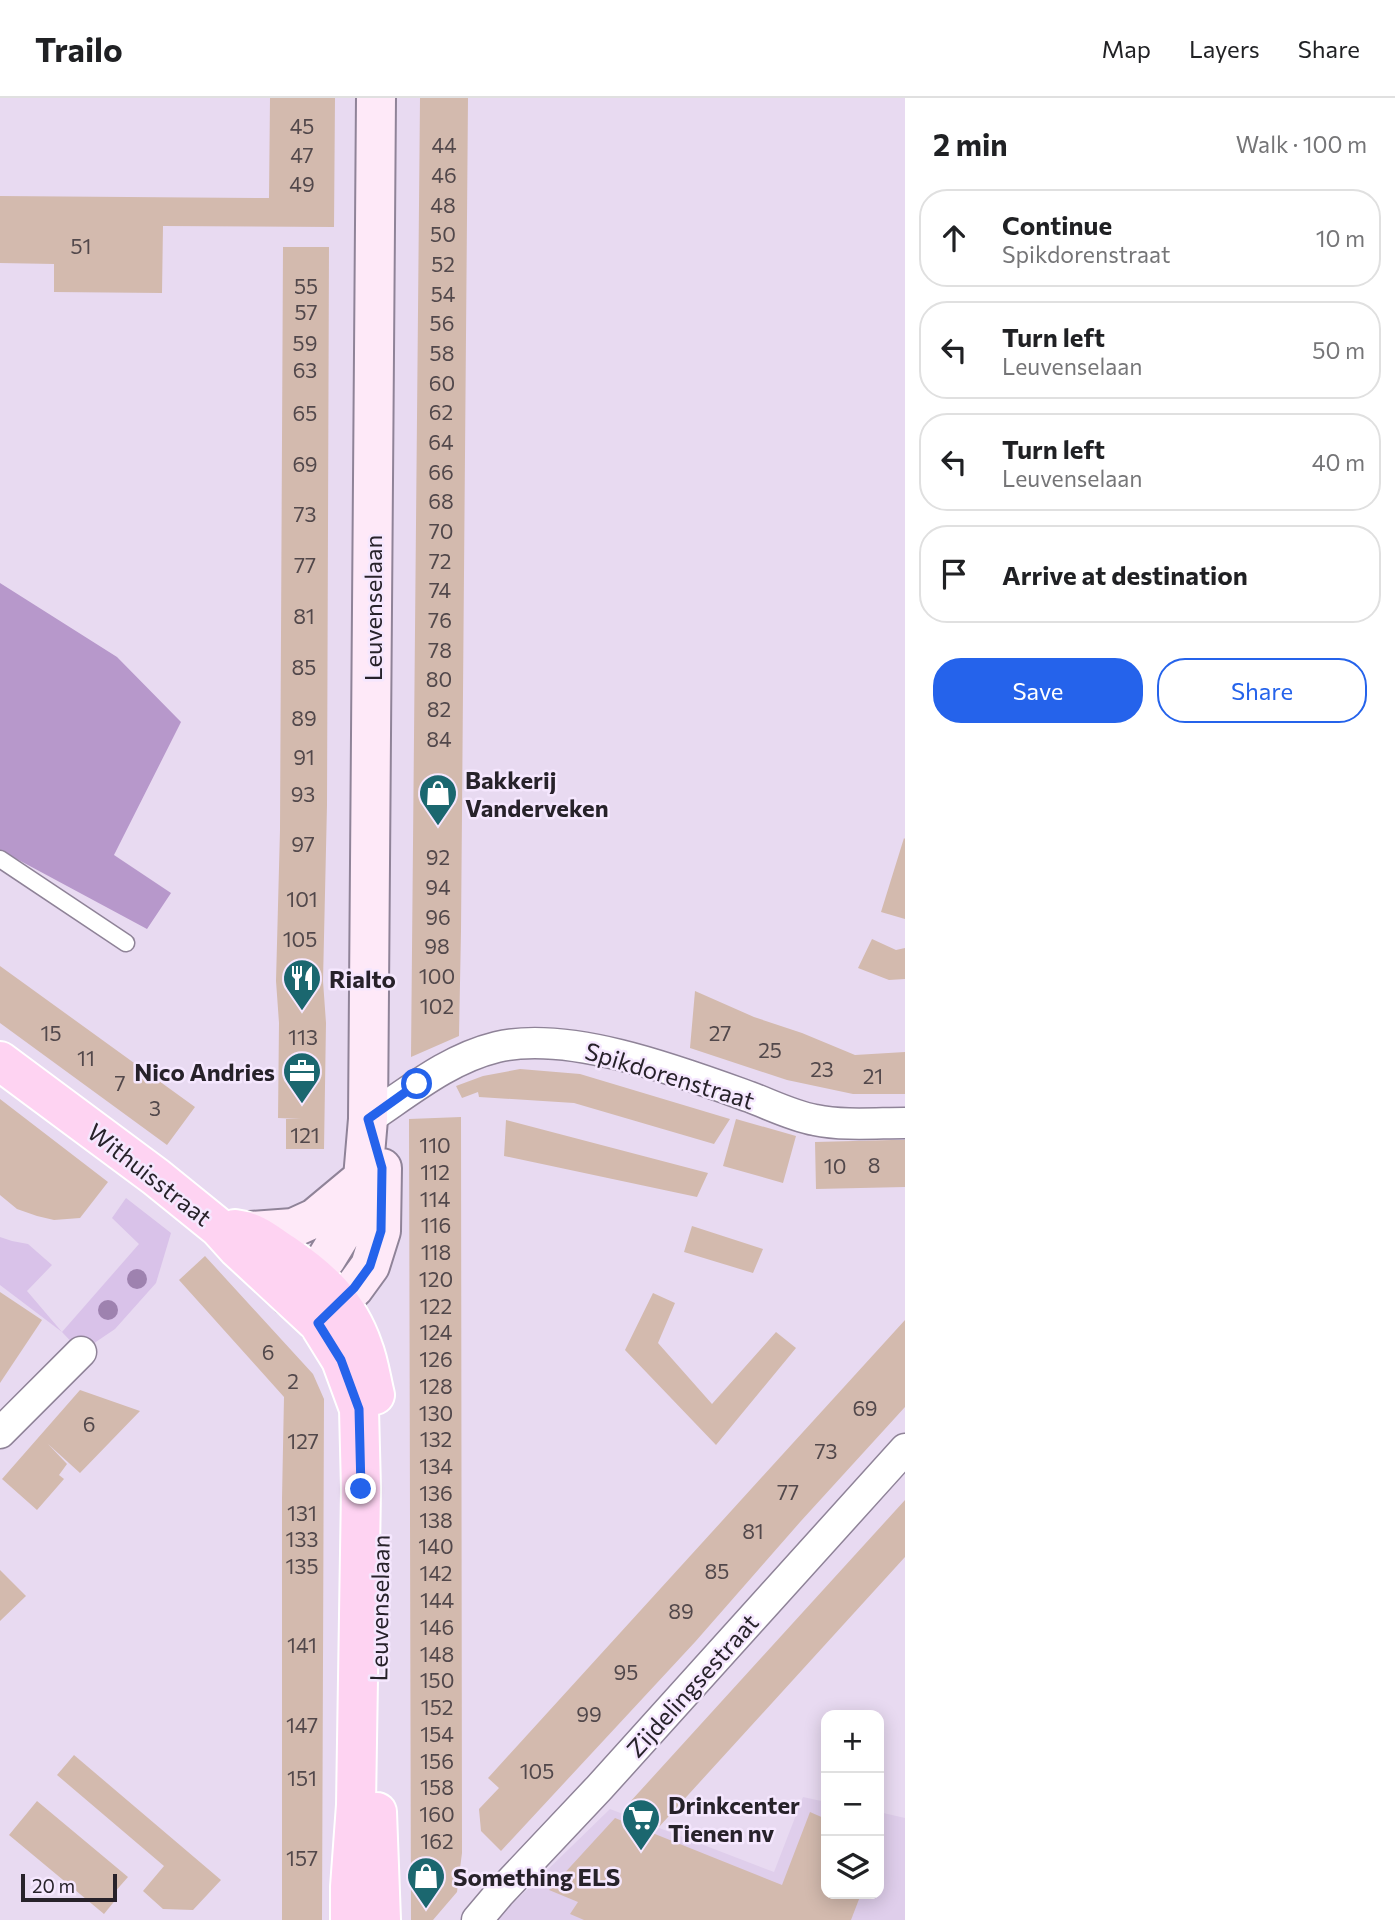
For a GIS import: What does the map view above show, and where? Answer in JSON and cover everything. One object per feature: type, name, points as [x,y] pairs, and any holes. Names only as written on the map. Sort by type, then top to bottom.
[{"type":"main road","name":"Withuisstraat","points":[[0,1061],[156,1177],[234,1229],[237,1248],[301,1285]]},
{"type":"main road","name":"Leuvenselaan","points":[[301,1285],[329,1313],[358,1334],[376,1401],[382,1485],[376,1788],[381,1920]]},
{"type":"main road","name":"Leuvenselaan","points":[[329,1313],[341,1360],[359,1409],[361,1489],[357,1792],[350,1920]]},
{"type":"street","name":"Leuvenselaan","points":[[301,1285],[326,1259],[356,1210],[363,1178],[368,1119],[376,98]]},
{"type":"street","name":"Spikdorenstraat","points":[[368,1119],[413,1086],[458,1061],[500,1046],[534,1043],[608,1052],[688,1075],[813,1120],[905,1123]]},
{"type":"street","name":"Leuvenselaan","points":[[329,1313],[354,1288],[370,1266],[381,1231],[382,1168],[368,1119]]},
{"type":"street","points":[[234,1229],[293,1228],[316,1218],[363,1178]]},
{"type":"street","points":[[0,1433],[81,1352]]},
{"type":"street","name":"Zijdelingsestraat","points":[[477,1920],[905,1449]]},
{"type":"lane","points":[[0,859],[126,943]]},
{"type":"shaded area","points":[[0,583],[117,657],[181,722],[114,855],[171,893],[147,929],[0,850]]},
{"type":"shaded area","points":[[126,1198],[171,1233],[156,1283],[115,1329],[81,1352],[62,1332],[139,1244],[112,1218]]},
{"type":"shaded area","points":[[0,1237],[28,1244],[52,1265],[27,1291],[62,1332],[0,1285]]},
{"type":"shaded area","name":"Drinkcenter Tienen nv","points":[[803,1797],[821,1801],[821,1899],[884,1899],[884,1813],[905,1818],[905,1920],[496,1920],[610,1809],[774,1872]]},
{"type":"building","points":[[270,98],[335,98],[334,227],[163,226],[162,293],[54,292],[54,264],[0,263],[0,196],[269,198]]},
{"type":"building","points":[[420,98],[468,98],[461,931],[459,1036],[411,1057]]},
{"type":"building","points":[[283,247],[329,247],[324,1149],[286,1149],[286,1119],[301,1119],[278,1118],[279,1023],[276,981],[280,830]]},
{"type":"building","points":[[905,839],[905,919],[881,912]]},
{"type":"building","points":[[872,939],[896,950],[905,948],[905,979],[889,980],[858,968]]},
{"type":"building","points":[[0,966],[195,1107],[167,1145],[0,1023]]},
{"type":"building","points":[[695,991],[754,1017],[855,1055],[905,1052],[905,1094],[853,1094],[787,1080],[690,1048]]},
{"type":"building","points":[[520,1069],[580,1074],[730,1119],[714,1144],[574,1103],[479,1097],[478,1092],[462,1098],[456,1086],[483,1076]]},
{"type":"building","points":[[0,1099],[108,1182],[80,1218],[54,1220],[37,1216],[17,1209],[0,1195]]},
{"type":"building","points":[[461,1117],[462,1853],[457,1892],[433,1920],[411,1920],[409,1119]]},
{"type":"building","points":[[736,1119],[796,1136],[783,1183],[723,1166]]},
{"type":"building","points":[[506,1120],[708,1173],[697,1197],[504,1156]]},
{"type":"building","points":[[905,1140],[905,1187],[816,1189],[815,1142]]},
{"type":"building","points":[[692,1226],[763,1249],[753,1273],[684,1252]]},
{"type":"building","points":[[205,1256],[313,1374],[324,1399],[322,1920],[282,1920],[284,1397],[179,1280]]},
{"type":"building","points":[[0,1292],[42,1320],[0,1383]]},
{"type":"building","points":[[653,1293],[675,1303],[658,1343],[712,1404],[776,1332],[796,1348],[716,1445],[625,1350]]},
{"type":"building","points":[[905,1320],[905,1407],[695,1642],[501,1851],[481,1831],[479,1809],[499,1788],[488,1778]]},
{"type":"building","points":[[80,1390],[140,1411],[80,1473],[48,1444],[67,1464],[59,1475],[64,1479],[37,1510],[2,1479]]},
{"type":"building","points":[[905,1500],[905,1557],[658,1828],[630,1802]]},
{"type":"building","points":[[0,1570],[26,1596],[0,1621]]},
{"type":"building","points":[[74,1755],[221,1880],[193,1910],[163,1909],[143,1891],[164,1866],[57,1775]]},
{"type":"building","points":[[37,1801],[128,1877],[113,1894],[117,1898],[104,1914],[9,1835]]},
{"type":"building","name":"Drinkcenter Tienen nv","points":[[810,1812],[821,1817],[821,1899],[859,1899],[851,1920],[584,1920],[570,1914],[578,1902],[549,1890],[615,1818],[782,1885]]},
{"type":"place","name":"Bakkerij Vanderveken","points":[[438,827]]},
{"type":"place","name":"Rialto","points":[[302,1012]]},
{"type":"place","name":"Nico Andries","points":[[302,1105]]},
{"type":"place","name":"Drinkcenter Tienen nv","points":[[641,1852]]},
{"type":"place","name":"Something ELS","points":[[426,1910]]},
{"type":"route","points":[[361,1489],[359,1409],[341,1360],[318,1323],[341,1303],[370,1266],[381,1231],[382,1168],[368,1119],[417,1084]]}]
